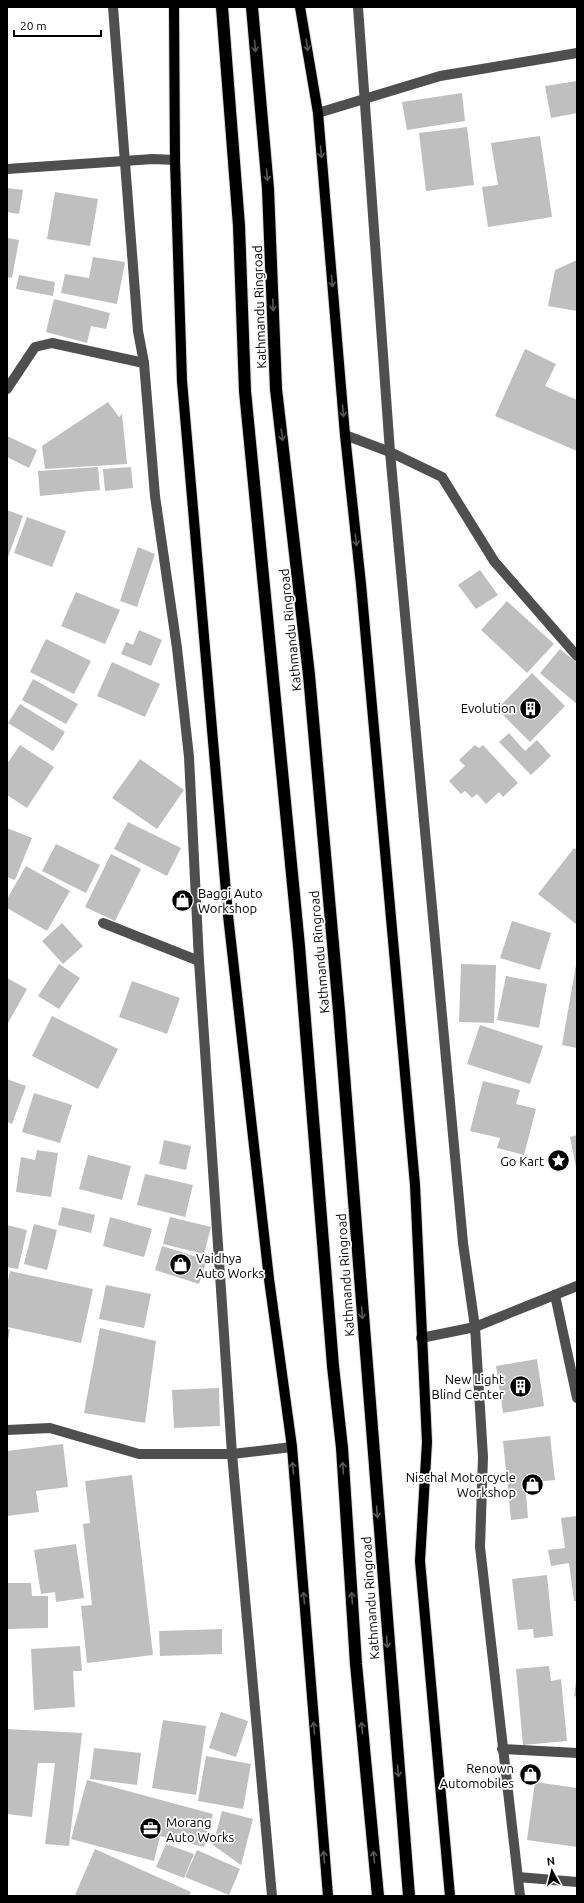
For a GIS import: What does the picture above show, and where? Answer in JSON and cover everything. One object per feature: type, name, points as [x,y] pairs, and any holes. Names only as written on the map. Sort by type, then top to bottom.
[{"type":"highway","name":"Kathmandu Ringroad","points":[[222,7],[239,226],[245,392],[299,946],[333,1366],[342,1448],[356,1657],[378,1896]]},
{"type":"highway","name":"Kathmandu Ringroad","points":[[252,7],[268,189],[276,389],[311,691],[409,1896]]},
{"type":"main road","points":[[174,7],[175,160],[182,381],[228,915],[269,1279],[292,1447],[328,1896]]},
{"type":"main road","points":[[300,7],[318,113],[345,435],[415,1185],[426,1442],[420,1561],[450,1896]]},
{"type":"street","points":[[113,7],[138,331],[144,363],[155,496],[177,648],[189,757],[199,961],[232,1454],[272,1896]]},
{"type":"street","points":[[358,7],[390,452],[463,1243],[475,1327],[483,1457],[480,1547],[520,1896]]},
{"type":"street","points":[[318,113],[440,76],[577,53]]},
{"type":"street","points":[[7,169],[153,159],[175,160]]},
{"type":"street","points":[[7,389],[35,347],[52,343],[144,363]]},
{"type":"street","points":[[345,435],[390,452],[442,477],[494,561],[577,656]]},
{"type":"street","points":[[103,923],[199,961]]},
{"type":"street","points":[[421,1338],[475,1327],[577,1286]]},
{"type":"street","points":[[555,1295],[577,1398]]},
{"type":"street","points":[[7,1430],[50,1428],[139,1454],[232,1454],[292,1447]]},
{"type":"street","points":[[502,1749],[577,1753]]},
{"type":"street","points":[[518,1877],[577,1882]]},
{"type":"building","points":[[577,81],[577,113],[551,118],[545,86]]},
{"type":"building","points":[[462,93],[465,121],[407,130],[402,102]]},
{"type":"building","points":[[467,127],[474,185],[426,191],[419,133]]},
{"type":"building","points":[[540,136],[552,217],[488,227],[482,187],[498,185],[491,143]]},
{"type":"building","points":[[7,188],[23,190],[19,214],[7,212]]},
{"type":"building","points":[[55,192],[98,199],[90,246],[47,239]]},
{"type":"building","points":[[7,238],[19,240],[12,278],[7,277]]},
{"type":"building","points":[[93,257],[125,262],[117,304],[61,293],[65,274],[89,278]]},
{"type":"building","points":[[577,260],[577,311],[548,306],[555,270]]},
{"type":"building","points":[[19,275],[55,282],[53,296],[16,289]]},
{"type":"building","points":[[54,299],[110,313],[106,329],[91,326],[87,343],[46,332]]},
{"type":"building","points":[[525,349],[556,364],[545,386],[577,400],[577,451],[495,416]]},
{"type":"building","points":[[108,402],[119,417],[122,414],[127,464],[45,469],[42,446]]},
{"type":"building","points":[[7,436],[37,450],[29,468],[7,457]]},
{"type":"building","points":[[98,467],[100,490],[40,496],[38,471]]},
{"type":"building","points":[[131,467],[133,488],[105,491],[103,469]]},
{"type":"building","points":[[7,510],[23,516],[8,557],[7,556]]},
{"type":"building","points":[[27,517],[66,531],[52,567],[14,553]]},
{"type":"building","points":[[138,547],[155,554],[137,607],[120,601]]},
{"type":"building","points":[[480,570],[498,595],[476,609],[458,585]]},
{"type":"building","points":[[76,592],[120,610],[105,644],[61,626]]},
{"type":"building","points":[[507,601],[554,644],[527,673],[481,630]]},
{"type":"building","points":[[139,630],[162,640],[151,666],[121,654],[126,642],[133,645]]},
{"type":"building","points":[[46,639],[91,661],[74,694],[30,672]]},
{"type":"building","points":[[560,649],[577,663],[577,704],[540,673]]},
{"type":"building","points":[[112,662],[160,684],[145,717],[97,696]]},
{"type":"building","name":"Evolution","points":[[532,673],[565,706],[530,742],[497,709]]},
{"type":"building","points":[[33,679],[78,704],[66,724],[22,700]]},
{"type":"building","points":[[20,704],[65,732],[53,751],[8,723]]},
{"type":"building","points":[[509,733],[525,751],[537,740],[551,756],[531,775],[499,742]]},
{"type":"building","points":[[20,745],[54,767],[27,808],[7,795],[7,764]]},
{"type":"building","points":[[475,745],[479,748],[483,745],[518,783],[503,797],[499,792],[486,804],[477,794],[472,798],[465,791],[461,794],[449,781],[465,766],[459,760]]},
{"type":"building","points":[[140,759],[184,790],[157,829],[112,798]]},
{"type":"building","points":[[128,822],[181,848],[167,876],[114,849]]},
{"type":"building","points":[[7,828],[32,838],[15,880],[7,877]]},
{"type":"building","points":[[56,844],[100,865],[86,893],[42,871]]},
{"type":"building","points":[[574,848],[577,850],[576,924],[538,894]]},
{"type":"building","points":[[111,854],[141,869],[115,921],[85,907]]},
{"type":"building","points":[[26,866],[70,891],[47,931],[7,908],[7,899]]},
{"type":"building","points":[[512,921],[551,933],[540,970],[500,958]]},
{"type":"building","points":[[62,923],[83,946],[63,964],[42,941]]},
{"type":"building","points":[[59,964],[80,978],[59,1009],[38,996]]},
{"type":"building","points":[[461,964],[496,965],[494,1023],[459,1022]]},
{"type":"building","points":[[577,965],[577,1048],[562,1045]]},
{"type":"building","points":[[506,976],[547,984],[539,1028],[497,1020]]},
{"type":"building","points":[[7,978],[27,989],[7,1025]]},
{"type":"building","points":[[132,981],[180,998],[167,1034],[119,1017]]},
{"type":"building","points":[[52,1016],[118,1049],[98,1089],[32,1056]]},
{"type":"building","points":[[480,1025],[543,1046],[530,1084],[467,1064]]},
{"type":"building","points":[[7,1079],[26,1086],[12,1124],[7,1122]]},
{"type":"building","points":[[483,1081],[520,1090],[516,1104],[536,1109],[524,1155],[497,1148],[500,1138],[470,1131]]},
{"type":"building","points":[[34,1093],[72,1105],[60,1143],[22,1132]]},
{"type":"building","points":[[577,1135],[577,1167],[576,1167],[570,1137]]},
{"type":"building","points":[[164,1140],[191,1146],[186,1170],[159,1164]]},
{"type":"building","points":[[37,1150],[58,1153],[51,1197],[16,1192],[21,1157],[35,1160]]},
{"type":"building","points":[[88,1155],[131,1166],[122,1200],[79,1189]]},
{"type":"building","points":[[145,1174],[193,1185],[185,1217],[137,1205]]},
{"type":"building","points":[[62,1207],[95,1215],[91,1233],[58,1225]]},
{"type":"building","points":[[110,1217],[152,1229],[144,1257],[103,1246]]},
{"type":"building","points":[[170,1217],[211,1227],[204,1254],[163,1244]]},
{"type":"building","points":[[34,1224],[57,1230],[47,1270],[24,1264]]},
{"type":"building","points":[[7,1225],[27,1230],[18,1269],[7,1267]]},
{"type":"building","name":"Vaidhya Auto Works","points":[[162,1246],[207,1260],[199,1284],[155,1270]]},
{"type":"building","points":[[10,1271],[93,1289],[81,1343],[7,1327],[7,1286]]},
{"type":"building","points":[[106,1285],[151,1294],[144,1328],[99,1319]]},
{"type":"building","points":[[100,1328],[156,1341],[145,1423],[84,1413]]},
{"type":"building","points":[[7,1329],[10,1329],[8,1340],[7,1340]]},
{"type":"building","name":"New Light Blind Center","points":[[537,1359],[544,1406],[503,1413],[496,1366]]},
{"type":"building","points":[[219,1388],[220,1426],[174,1428],[172,1390]]},
{"type":"building","points":[[550,1436],[555,1480],[525,1483],[528,1518],[511,1520],[503,1441]]},
{"type":"building","points":[[63,1444],[68,1487],[36,1491],[39,1512],[7,1516],[7,1451]]},
{"type":"building","points":[[132,1475],[153,1655],[87,1663],[81,1606],[92,1605],[83,1524],[90,1523],[85,1481]]},
{"type":"building","points":[[577,1516],[577,1601],[574,1601],[569,1563],[551,1566],[548,1550],[565,1548],[561,1518]]},
{"type":"building","points":[[76,1544],[84,1598],[56,1602],[55,1592],[41,1594],[34,1550]]},
{"type":"building","points":[[547,1575],[553,1636],[534,1638],[533,1629],[518,1630],[512,1579]]},
{"type":"building","points":[[7,1583],[31,1583],[32,1596],[48,1596],[48,1628],[7,1629]]},
{"type":"building","points":[[222,1629],[222,1654],[160,1656],[159,1631]]},
{"type":"building","points":[[80,1646],[82,1671],[73,1671],[75,1707],[34,1710],[31,1649]]},
{"type":"building","points":[[549,1666],[551,1681],[561,1679],[567,1741],[523,1745],[516,1669]]},
{"type":"building","points":[[577,1682],[577,1697],[574,1696]]},
{"type":"building","points":[[221,1712],[248,1721],[236,1757],[209,1748]]},
{"type":"building","points":[[163,1720],[206,1726],[196,1795],[152,1788]]},
{"type":"building","points":[[7,1729],[82,1733],[69,1846],[45,1844],[55,1763],[38,1763],[32,1817],[7,1814]]},
{"type":"building","points":[[94,1748],[141,1753],[137,1785],[90,1779]]},
{"type":"building","points":[[206,1756],[251,1764],[243,1809],[198,1801]]},
{"type":"building","points":[[87,1780],[213,1814],[204,1847],[160,1836],[154,1861],[71,1839]]},
{"type":"building","points":[[535,1782],[577,1788],[577,1847],[527,1840]]},
{"type":"building","points":[[222,1811],[253,1819],[241,1865],[213,1845]]},
{"type":"building","points":[[166,1844],[194,1854],[184,1878],[156,1867]]},
{"type":"building","points":[[95,1849],[191,1892],[189,1896],[75,1895]]},
{"type":"building","points":[[197,1850],[240,1869],[229,1895],[185,1877]]},
{"type":"place","name":"Evolution","points":[[531,708]]},
{"type":"place","name":"Baggi Auto Workshop","points":[[183,900]]},
{"type":"place","name":"Go Kart","points":[[559,1161]]},
{"type":"place","name":"Vaidhya Auto Works","points":[[181,1265]]},
{"type":"place","name":"New Light Blind Center","points":[[520,1386]]},
{"type":"place","name":"Nischal Motorcycle Workshop","points":[[532,1484]]},
{"type":"place","name":"Renown Automobiles","points":[[530,1775]]},
{"type":"place","name":"Morang Auto Works","points":[[151,1829]]}]
